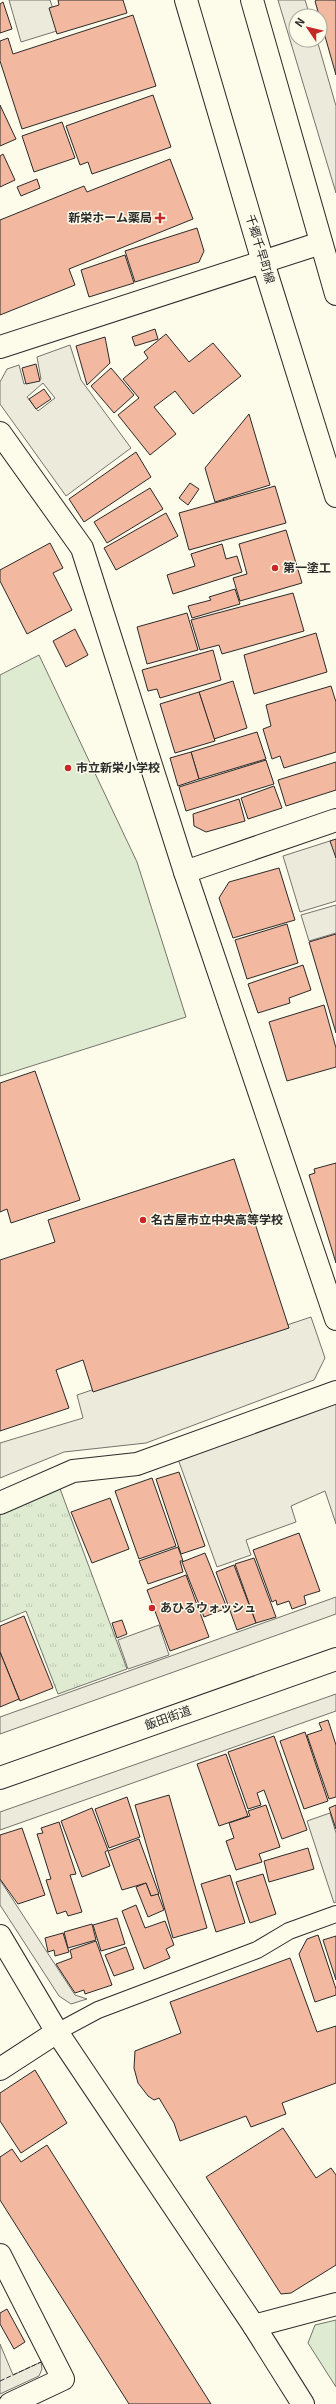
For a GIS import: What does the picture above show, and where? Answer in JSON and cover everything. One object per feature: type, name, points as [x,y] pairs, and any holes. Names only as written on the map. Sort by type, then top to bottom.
[{"type":"main road","name":"千郷千早町線","points":[[186,0],[263,262],[336,496]]},
{"type":"main road","points":[[252,0],[336,294]]},
{"type":"main road","points":[[0,347],[321,243]]},
{"type":"main road","points":[[0,433],[82,548],[185,872],[336,1319]]},
{"type":"main road","points":[[185,872],[336,820]]},
{"type":"main road","points":[[0,1504],[73,1471],[137,1464],[336,1392]]},
{"type":"main road","name":"飯田街道","points":[[0,1778],[336,1659]]},
{"type":"main road","points":[[0,1936],[57,2032],[254,2326],[303,2404]]},
{"type":"main road","points":[[0,2069],[57,2032]]},
{"type":"main road","points":[[0,2255],[63,2379],[10,2404]]},
{"type":"main road","points":[[254,2326],[336,2304]]},
{"type":"lane","points":[[57,2032],[98,2010],[257,1950],[289,1931],[336,1914]]},
{"type":"green space","name":"市立新栄小学校","points":[[39,655],[137,862],[186,1017],[0,1076],[0,675]]},
{"type":"green space","points":[[59,1486],[127,1669],[58,1694],[26,1611],[0,1622],[0,1514]]},
{"type":"green space","points":[[336,2320],[336,2387],[308,2343],[315,2325]]},
{"type":"shaded area","points":[[9,0],[50,0],[60,30],[21,42]]},
{"type":"shaded area","points":[[278,0],[305,0],[308,8],[288,8],[288,33]]},
{"type":"shaded area","points":[[292,48],[319,48],[336,106],[336,193]]},
{"type":"shaded area","points":[[70,345],[81,380],[131,448],[66,496],[0,404],[0,382],[7,369],[19,365],[24,384],[41,379],[37,357]],"holes":[[[43,383],[55,398],[38,411],[27,397]]]},
{"type":"shaded area","points":[[333,840],[336,848],[336,901],[300,912],[283,856]]},
{"type":"shaded area","points":[[336,905],[336,933],[309,941],[301,915]]},
{"type":"shaded area","points":[[311,1317],[325,1358],[314,1380],[146,1443],[64,1452],[0,1478],[0,1443],[83,1418],[77,1395]]},
{"type":"shaded area","points":[[336,1402],[336,1524],[325,1491],[291,1506],[296,1522],[246,1540],[251,1555],[217,1567],[178,1459]]},
{"type":"shaded area","points":[[336,1597],[336,1614],[0,1734],[0,1717]]},
{"type":"shaded area","points":[[159,1625],[169,1655],[128,1669],[118,1640]]},
{"type":"shaded area","points":[[336,1694],[336,1711],[0,1830],[0,1812]]},
{"type":"shaded area","points":[[330,1813],[336,1833],[336,1902],[334,1903],[307,1821]]},
{"type":"shaded area","points":[[0,1880],[75,1995],[87,1999],[71,2004],[59,1996],[0,1905]]},
{"type":"shaded area","points":[[0,2344],[13,2375],[41,2362],[42,2369],[39,2376],[0,2394]]},
{"type":"building","points":[[58,0],[123,0],[127,13],[57,34],[49,8],[59,5]]},
{"type":"building","points":[[336,0],[336,75],[328,47],[328,8],[317,8],[315,1]]},
{"type":"building","points":[[3,2],[12,29],[0,33],[0,4]]},
{"type":"building","points":[[133,15],[156,86],[22,129],[0,61],[0,41],[8,38],[13,54]]},
{"type":"building","points":[[153,95],[171,147],[92,174],[88,162],[80,165],[66,126]]},
{"type":"building","points":[[0,105],[16,139],[0,146]]},
{"type":"building","points":[[62,122],[75,158],[34,172],[22,136]]},
{"type":"building","points":[[3,154],[15,180],[0,187],[0,156]]},
{"type":"building","points":[[170,159],[193,219],[69,269],[75,285],[0,315],[0,220],[84,186],[87,192]]},
{"type":"building","points":[[37,179],[40,188],[21,196],[17,187]]},
{"type":"building","points":[[197,228],[204,251],[199,262],[135,282],[125,251]]},
{"type":"building","points":[[125,255],[134,283],[89,297],[81,270]]},
{"type":"building","points":[[155,329],[158,339],[135,346],[132,337]]},
{"type":"building","points":[[166,334],[189,362],[213,343],[241,376],[193,414],[175,391],[154,407],[176,434],[150,455],[118,415],[139,398],[123,379],[148,358],[144,352]]},
{"type":"building","points":[[105,337],[110,363],[87,385],[76,346]]},
{"type":"building","points":[[36,364],[40,381],[26,384],[22,368]]},
{"type":"building","points":[[111,368],[134,395],[114,413],[91,386]]},
{"type":"building","points":[[44,389],[51,399],[36,409],[29,399]]},
{"type":"building","points":[[249,414],[270,485],[215,502],[205,468]]},
{"type":"building","points":[[136,452],[151,477],[84,522],[69,499]]},
{"type":"building","points":[[190,483],[199,489],[188,505],[179,498]]},
{"type":"building","points":[[275,486],[286,523],[189,550],[179,513]]},
{"type":"building","points":[[150,488],[163,509],[107,543],[94,522]]},
{"type":"building","points":[[166,513],[178,536],[116,570],[104,548]]},
{"type":"building","points":[[286,530],[302,583],[240,601],[233,578],[247,574],[239,544]]},
{"type":"building","points":[[50,543],[63,568],[53,573],[72,610],[27,634],[0,581],[0,570]]},
{"type":"building","points":[[222,544],[226,559],[237,556],[242,572],[173,594],[167,575],[195,566],[191,554]]},
{"type":"building","points":[[235,589],[240,604],[192,618],[188,606],[211,600],[209,597]]},
{"type":"building","points":[[293,593],[304,631],[222,654],[219,645],[200,650],[191,620]]},
{"type":"building","points":[[187,613],[198,650],[147,664],[137,627]]},
{"type":"building","points":[[75,629],[88,655],[66,667],[53,641]]},
{"type":"building","points":[[316,633],[327,672],[254,694],[244,655]]},
{"type":"building","points":[[213,650],[221,680],[160,698],[157,689],[148,691],[142,670]]},
{"type":"building","points":[[233,681],[247,728],[214,739],[199,692]]},
{"type":"building","points":[[331,686],[336,702],[336,752],[284,768],[280,756],[272,759],[263,729],[271,726],[266,705]]},
{"type":"building","points":[[199,692],[215,741],[175,753],[160,704]]},
{"type":"building","points":[[257,732],[266,759],[199,779],[191,752]]},
{"type":"building","points":[[191,752],[199,779],[178,786],[170,758]]},
{"type":"building","points":[[266,760],[274,784],[186,811],[179,787]]},
{"type":"building","points":[[336,762],[336,790],[286,806],[278,780]]},
{"type":"building","points":[[274,786],[282,808],[248,819],[241,798]]},
{"type":"building","points":[[239,799],[245,821],[206,832],[194,826],[193,814]]},
{"type":"building","points":[[336,839],[336,858],[330,841]]},
{"type":"building","points":[[279,868],[295,920],[233,938],[219,898],[229,882]]},
{"type":"building","points":[[287,924],[298,963],[247,979],[235,940]]},
{"type":"building","points":[[336,934],[336,1033],[309,942]]},
{"type":"building","points":[[303,965],[311,990],[289,998],[290,1003],[258,1013],[248,984]]},
{"type":"building","points":[[324,1005],[336,1048],[336,1067],[287,1081],[269,1022]]},
{"type":"building","points":[[35,1071],[80,1200],[11,1223],[7,1209],[0,1212],[0,1083]]},
{"type":"building","points":[[234,1159],[289,1328],[93,1392],[83,1360],[56,1370],[69,1408],[0,1431],[0,1260],[55,1242],[48,1220]]},
{"type":"building","points":[[336,1163],[336,1263],[309,1175],[315,1173],[314,1169]]},
{"type":"building","points":[[179,1472],[205,1546],[181,1554],[156,1479]]},
{"type":"building","points":[[152,1478],[176,1546],[139,1559],[115,1491]]},
{"type":"building","points":[[110,1498],[129,1549],[92,1563],[71,1512]]},
{"type":"building","points":[[299,1533],[320,1591],[304,1596],[306,1604],[292,1609],[289,1601],[277,1605],[276,1600],[272,1602],[253,1550]]},
{"type":"building","points":[[178,1547],[183,1561],[180,1561],[183,1572],[148,1584],[139,1561]]},
{"type":"building","points":[[205,1553],[227,1608],[204,1617],[182,1562]]},
{"type":"building","points":[[254,1558],[276,1617],[256,1623],[235,1564]]},
{"type":"building","points":[[234,1565],[256,1623],[237,1630],[216,1572]]},
{"type":"building","points":[[186,1575],[209,1637],[170,1651],[147,1590]]},
{"type":"building","points":[[24,1616],[53,1688],[20,1701],[0,1652],[0,1626]]},
{"type":"building","points":[[122,1620],[127,1634],[117,1638],[112,1623]]},
{"type":"building","points":[[0,1652],[19,1699],[0,1707]]},
{"type":"building","points":[[328,1720],[336,1745],[336,1797],[329,1799],[307,1735],[322,1730],[319,1723]]},
{"type":"building","points":[[305,1732],[328,1801],[304,1809],[280,1741]]},
{"type":"building","points":[[274,1736],[307,1830],[282,1839],[264,1790],[257,1793],[261,1805],[248,1809],[228,1752]]},
{"type":"building","points":[[226,1754],[248,1816],[219,1826],[197,1764]]},
{"type":"building","points":[[169,1795],[207,1928],[173,1938],[135,1805]]},
{"type":"building","points":[[127,1797],[140,1837],[109,1848],[95,1809]]},
{"type":"building","points":[[266,1805],[280,1847],[259,1854],[262,1862],[236,1870],[226,1841],[234,1838],[229,1823],[250,1816],[248,1811]]},
{"type":"building","points":[[336,1805],[336,1829],[329,1808]]},
{"type":"building","points":[[92,1808],[108,1850],[105,1852],[110,1866],[82,1877],[61,1821]]},
{"type":"building","points":[[59,1822],[76,1874],[70,1875],[82,1912],[68,1916],[66,1911],[57,1914],[46,1880],[51,1879],[37,1834],[43,1833],[41,1828]]},
{"type":"building","points":[[22,1828],[45,1895],[18,1904],[0,1879],[0,1835]]},
{"type":"building","points":[[139,1839],[159,1894],[158,1895],[151,1896],[146,1883],[122,1890],[108,1851]]},
{"type":"building","points":[[308,1848],[314,1869],[269,1882],[264,1861]]},
{"type":"building","points":[[263,1874],[276,1914],[250,1923],[236,1882]]},
{"type":"building","points":[[230,1875],[245,1923],[216,1932],[201,1884]]},
{"type":"building","points":[[146,1883],[151,1896],[158,1894],[164,1910],[148,1917],[136,1887]]},
{"type":"building","points":[[136,1905],[145,1928],[165,1921],[174,1945],[166,1949],[170,1958],[144,1969],[122,1911]]},
{"type":"building","points":[[117,1918],[125,1944],[101,1951],[93,1925]]},
{"type":"building","points":[[92,1924],[96,1940],[68,1948],[64,1932]]},
{"type":"building","points":[[63,1933],[69,1952],[55,1956],[54,1950],[48,1952],[45,1938]]},
{"type":"building","points":[[318,1935],[336,1989],[336,1995],[315,2002],[299,1954],[307,1939]]},
{"type":"building","points":[[336,1936],[336,1980],[323,1940]]},
{"type":"building","points":[[96,1941],[112,1985],[85,1994],[84,1990],[75,1993],[56,1964],[72,1958],[70,1950]]},
{"type":"building","points":[[126,1947],[134,1969],[114,1976],[105,1955]]},
{"type":"building","points":[[290,1958],[317,2032],[336,2026],[336,2083],[282,2103],[286,2114],[251,2127],[246,2116],[180,2141],[174,2123],[159,2098],[154,2100],[148,2096],[138,2083],[134,2068],[135,2051],[181,2033],[170,2002]]},
{"type":"building","points":[[35,2070],[67,2123],[21,2153],[0,2121],[0,2093]]},
{"type":"building","points":[[283,2128],[316,2178],[331,2168],[336,2175],[336,2265],[291,2293],[281,2294],[206,2177]]},
{"type":"building","points":[[47,2145],[211,2404],[129,2404],[0,2200],[0,2157],[12,2149],[21,2162]]},
{"type":"building","points":[[7,2309],[25,2342],[14,2349],[0,2324],[0,2313]]},
{"type":"fence","points":[[0,2381],[41,2362]]},
{"type":"place","name":"新栄ホーム薬局","points":[[160,218]]},
{"type":"place","name":"第一塗工","points":[[275,568]]},
{"type":"place","name":"市立新栄小学校","points":[[68,768]]},
{"type":"place","name":"名古屋市立中央高等学校","points":[[143,1220]]},
{"type":"place","name":"あひるウォッシュ","points":[[152,1608]]}]
